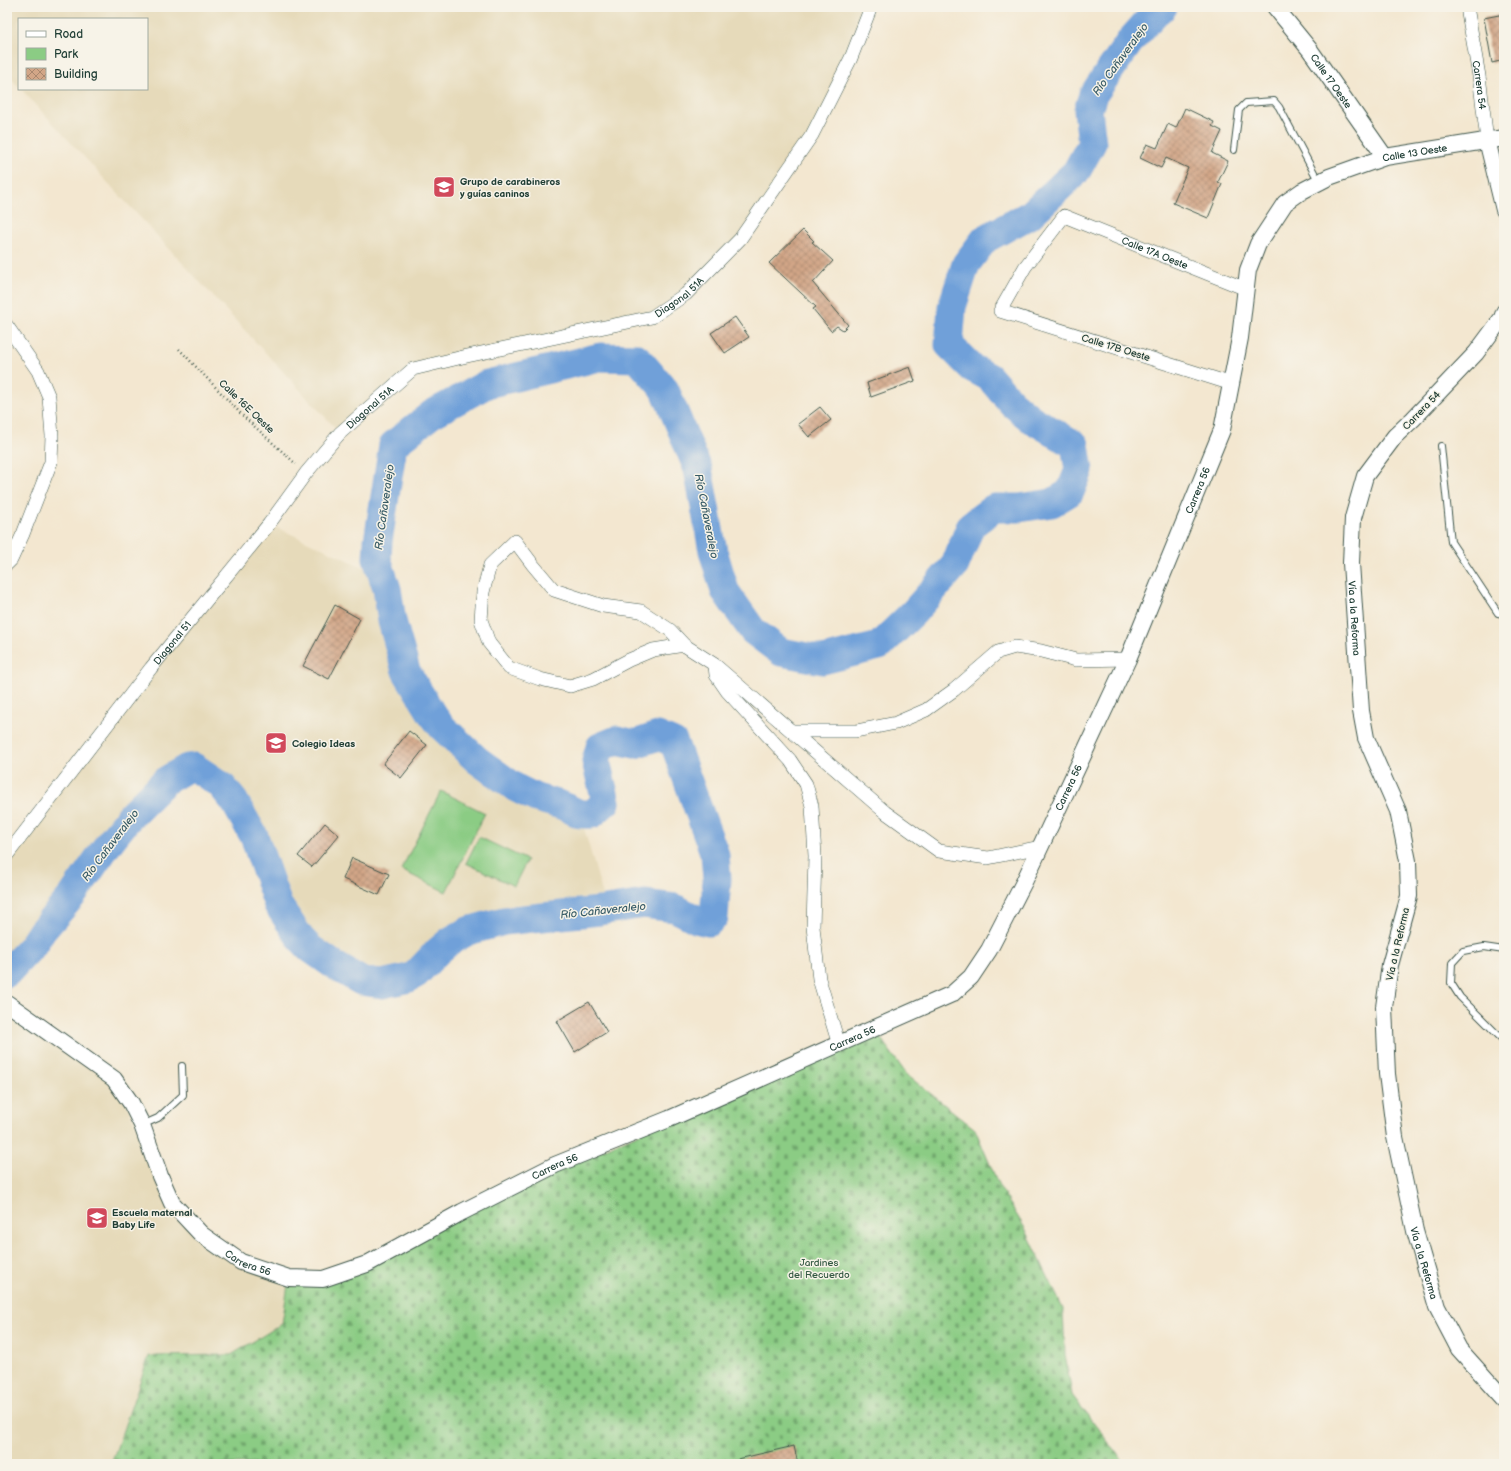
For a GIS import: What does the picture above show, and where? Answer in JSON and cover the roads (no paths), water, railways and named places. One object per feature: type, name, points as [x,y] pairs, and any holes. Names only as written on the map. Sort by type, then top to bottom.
[{"type":"street","name":"Diagonal 51A","points":[[340,433],[413,369],[467,356],[652,317],[686,294],[740,239],[812,135],[851,58],[871,7]]},
{"type":"street","name":"Calle 17 Oeste","points":[[1275,7],[1310,50],[1385,158]]},
{"type":"street","name":"Carrera 54","points":[[1467,7],[1479,76],[1487,140],[1504,210]]},
{"type":"street","name":"Calle 13 Oeste","points":[[1324,179],[1385,158],[1504,138]]},
{"type":"street","name":"Carrera 56","points":[[11,1006],[114,1079],[131,1103],[142,1125],[160,1176],[172,1203],[201,1234],[241,1262],[289,1278],[322,1279],[367,1264],[462,1212],[555,1165],[669,1119],[952,994],[971,977],[989,950],[1040,847],[1128,659],[1222,430],[1240,338],[1248,270],[1258,244],[1285,203],[1302,191],[1324,179]]},
{"type":"street","name":"Calle 17A Oeste","points":[[1000,311],[1025,267],[1064,216],[1246,289]]},
{"type":"street","name":"Calle 17B Oeste","points":[[1000,311],[1232,384]]},
{"type":"street","name":"Carrera 54","points":[[1353,518],[1365,476],[1395,436],[1476,352],[1502,318],[1504,312]]},
{"type":"street","points":[[7,564],[23,534],[50,462],[52,436],[49,397],[38,371],[9,333]]},
{"type":"street","name":"Diagonal 51","points":[[7,855],[151,668],[269,524],[306,473],[340,433]]},
{"type":"street","name":"Vía a la Reforma","points":[[1353,518],[1351,563],[1361,711],[1366,738],[1398,811],[1408,861],[1408,896],[1390,965],[1384,1007],[1387,1074],[1395,1137],[1415,1231],[1437,1307],[1459,1349],[1504,1399]]},
{"type":"street","points":[[684,645],[653,650],[628,660],[593,679],[570,686],[540,679],[509,668],[489,643],[482,620],[483,592],[490,565],[515,541],[554,590],[603,606],[641,611],[670,630],[684,645],[715,665],[885,812],[939,851],[988,858],[1040,847]]},
{"type":"street","points":[[792,731],[856,731],[896,723],[926,710],[954,690],[998,652],[1015,647],[1041,651],[1076,660],[1128,659]]},
{"type":"street","points":[[715,665],[716,675],[727,692],[790,760],[806,784],[812,806],[815,856],[813,927],[819,979],[839,1045]]},
{"type":"lane","points":[[1234,150],[1239,110],[1246,103],[1274,101],[1324,179]]},
{"type":"lane","points":[[1441,446],[1451,542],[1498,613],[1504,614]]},
{"type":"lane","points":[[1504,950],[1484,947],[1463,951],[1452,963],[1451,983],[1460,997],[1504,1041]]},
{"type":"lane","points":[[142,1125],[158,1118],[183,1095],[182,1066]]},
{"type":"waterway","name":"Río Cañaveralejo","points":[[7,973],[32,946],[41,932],[72,896],[111,840],[131,815],[165,781],[187,768],[194,767],[221,785],[234,801],[254,836],[278,905],[301,939],[311,949],[361,981],[382,984],[409,978],[416,974],[450,941],[468,931],[504,921],[600,911],[644,904],[675,908],[696,919],[709,922],[714,917],[717,879],[715,855],[674,743],[658,736],[635,744],[617,740],[600,747],[596,761],[606,802],[592,814],[580,814],[561,805],[536,798],[516,788],[477,760],[442,727],[432,714],[406,671],[392,621],[387,589],[377,559],[378,541],[393,445],[432,414],[487,384],[600,357],[637,358],[665,390],[698,469],[713,551],[725,591],[753,631],[781,652],[823,660],[879,646],[914,612],[955,565],[971,525],[994,508],[1019,508],[1052,503],[1070,492],[1079,470],[1075,445],[1030,418],[1012,403],[989,377],[972,368],[949,345],[952,307],[966,264],[985,239],[1031,214],[1076,172],[1092,143],[1088,110],[1093,95],[1131,40],[1155,13],[1163,7]]},
{"type":"place","name":"Grupo de carabineros y guías caninos","points":[[444,187]]},
{"type":"place","name":"Colegio Ideas","points":[[276,743]]},
{"type":"place","name":"Escuela maternal Baby Life","points":[[97,1218]]},
{"type":"park label","name":"Jardines del Recuerdo","points":[[819,1268]]}]
